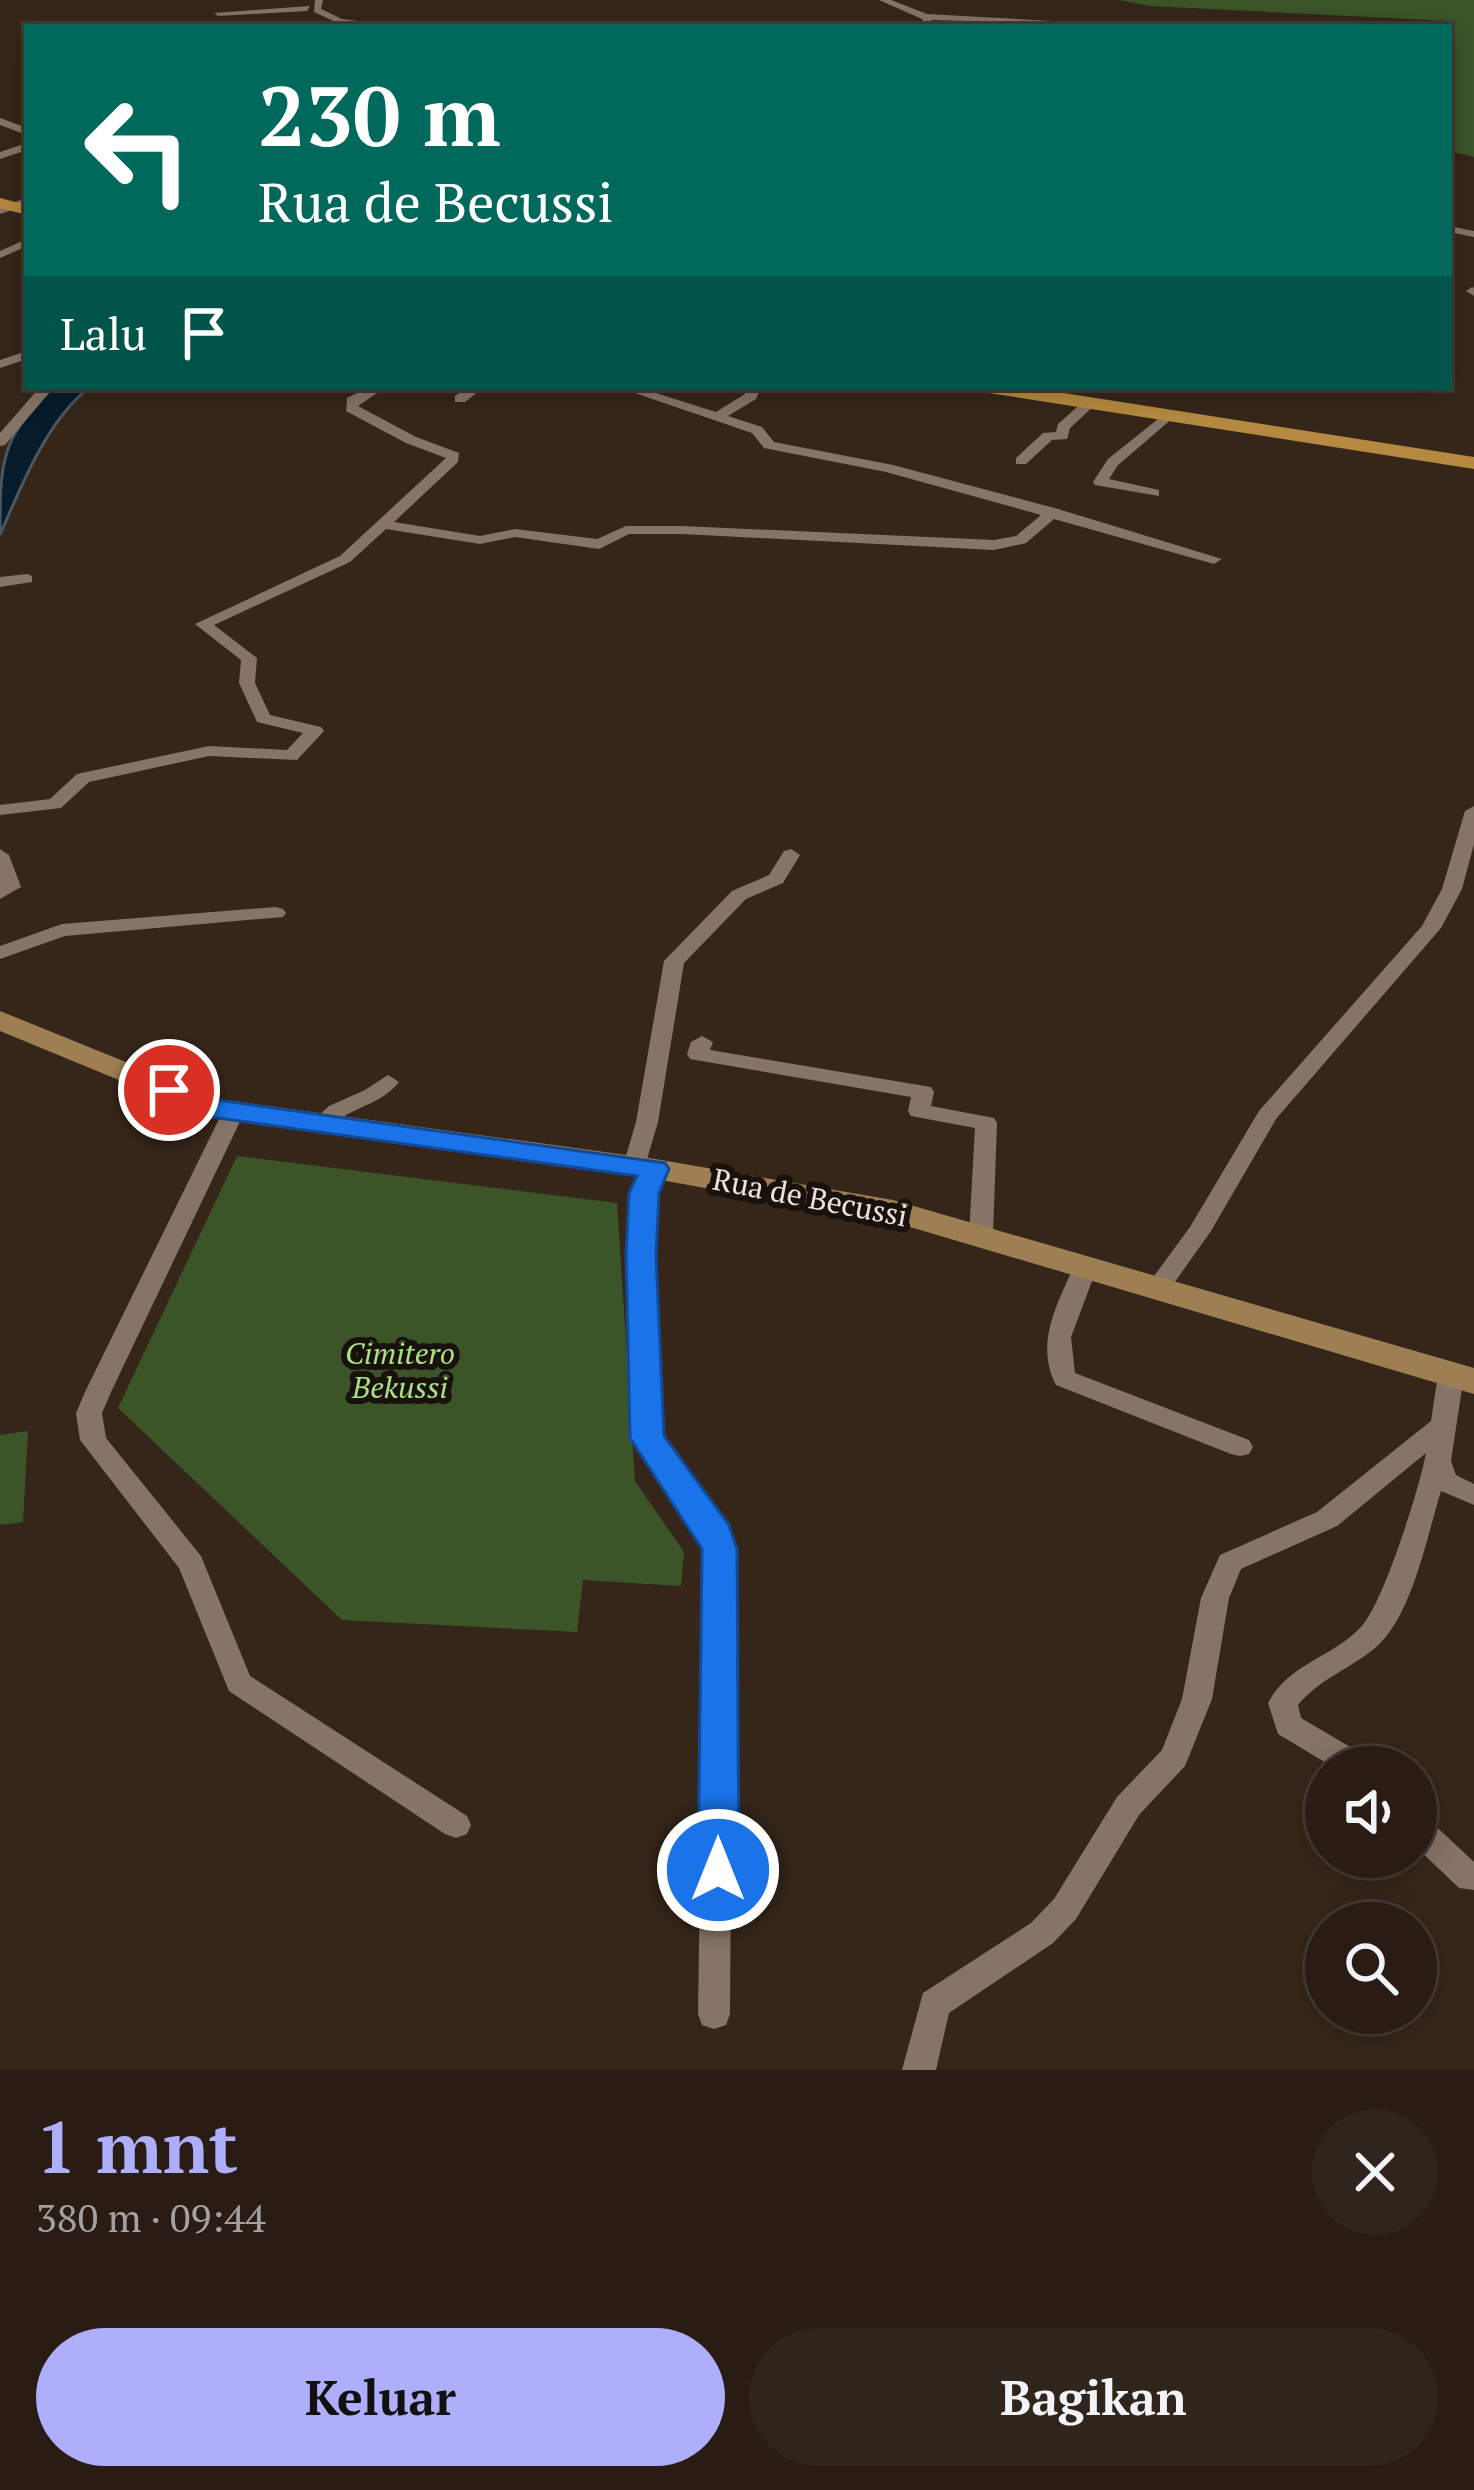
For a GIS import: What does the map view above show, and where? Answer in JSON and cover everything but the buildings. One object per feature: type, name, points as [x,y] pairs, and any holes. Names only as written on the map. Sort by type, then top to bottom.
[{"type":"main road","points":[[1008,390],[1474,463]]},
{"type":"street","points":[[319,0],[316,10],[340,21],[372,24]]},
{"type":"street","points":[[883,0],[927,22],[1032,24]]},
{"type":"street","points":[[234,1],[260,1],[271,10]]},
{"type":"street","points":[[218,13],[306,4]]},
{"type":"street","points":[[0,442],[44,390]]},
{"type":"street","points":[[0,810],[55,804],[83,778],[209,751],[291,756],[315,731],[261,716],[247,682],[249,658],[205,620],[345,559],[454,454],[351,408],[352,401],[373,390]]},
{"type":"street","points":[[460,399],[473,390]]},
{"type":"street","points":[[633,390],[757,430],[769,445],[1053,512],[1214,559]]},
{"type":"street","points":[[718,417],[752,396],[753,390]]},
{"type":"street","points":[[1021,461],[1048,436],[1063,436],[1063,427],[1090,403]]},
{"type":"street","points":[[1154,493],[1100,482],[1113,462],[1168,415]]},
{"type":"street","points":[[380,524],[480,541],[515,532],[599,544],[626,530],[994,545],[1021,541],[1053,512]]},
{"type":"street","points":[[0,582],[27,579]]},
{"type":"street","points":[[1158,1287],[1199,1231],[1267,1116],[1431,928],[1452,889],[1474,811]]},
{"type":"street","points":[[0,855],[11,887],[0,893]]},
{"type":"street","points":[[714,2014],[719,1549],[716,1534],[647,1438],[641,1255],[647,1122],[674,962],[739,895],[776,879],[791,855]]},
{"type":"street","points":[[0,953],[62,930],[276,913]]},
{"type":"street","name":"Rua de Becussi","points":[[0,1020],[211,1108],[644,1168],[893,1211],[1463,1378]]},
{"type":"street","points":[[702,1042],[698,1054],[923,1092],[919,1111],[986,1123],[981,1235]]},
{"type":"street","points":[[322,1123],[329,1114],[379,1094],[388,1082]]},
{"type":"street","points":[[234,1111],[98,1392],[88,1426],[190,1563],[239,1683],[456,1825]]},
{"type":"street","points":[[1085,1268],[1058,1334],[1057,1362],[1065,1378],[1240,1447]]},
{"type":"street","points":[[1319,1746],[1288,1725],[1283,1703],[1290,1690],[1355,1648],[1384,1619],[1438,1461],[1441,1427],[1463,1378]]},
{"type":"street","points":[[920,2070],[935,2004],[1054,1921],[1129,1806],[1174,1757],[1197,1699],[1215,1598],[1230,1562],[1327,1519],[1441,1427]]},
{"type":"street","points":[[1438,1461],[1445,1481],[1474,1496]]},
{"type":"street","points":[[1437,1847],[1470,1878]]},
{"type":"green space","points":[[1119,0],[1474,0],[1474,157],[1452,152],[1452,24],[1438,24],[1449,21],[1150,6]]},
{"type":"green space","name":"Cimitero Bekussi","points":[[237,1156],[617,1203],[635,1481],[684,1552],[681,1586],[583,1580],[577,1632],[342,1620],[118,1408]]},
{"type":"green space","points":[[28,1431],[23,1522],[0,1525],[0,1435]]},
{"type":"water","points":[[51,390],[87,390],[48,435],[0,535],[7,453],[36,405]]},
{"type":"route","points":[[169,1090],[211,1108],[655,1169],[644,1193],[641,1255],[647,1438],[716,1534],[719,1549],[718,1870]]}]
